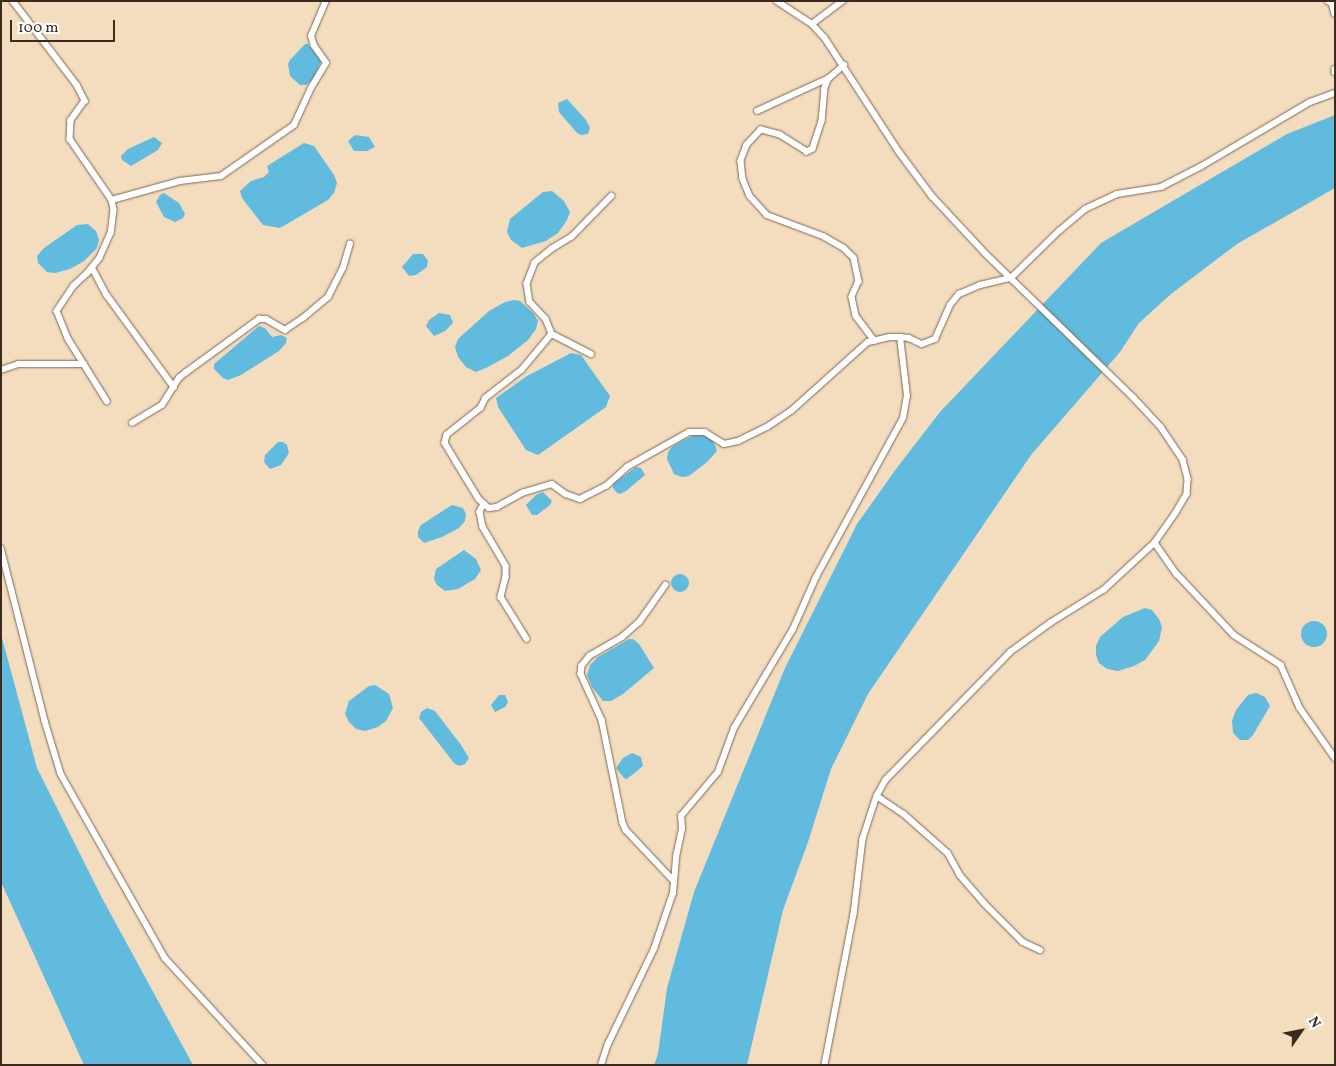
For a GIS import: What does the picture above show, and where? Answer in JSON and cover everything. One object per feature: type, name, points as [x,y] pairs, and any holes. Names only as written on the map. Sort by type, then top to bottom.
[{"type":"street","points":[[14,1],[85,101],[71,120],[70,138],[96,180],[112,200],[114,210],[111,233],[93,268],[74,286],[57,311],[69,340],[107,401]]},
{"type":"street","points":[[112,200],[180,181],[221,176],[294,125],[304,102],[326,62],[314,46],[311,36],[326,1]]},
{"type":"street","points":[[777,1],[812,24],[825,38],[900,153],[932,196],[1011,278],[1106,370],[1161,427],[1183,460],[1188,478],[1187,494],[1155,543],[1104,590],[1051,623],[1011,652],[886,780],[877,796],[863,839],[854,914],[825,1065]]},
{"type":"street","points":[[812,24],[843,1]]},
{"type":"street","points":[[1328,1],[1332,3],[1335,14]]},
{"type":"street","points":[[757,110],[829,78],[844,65]]},
{"type":"street","points":[[829,78],[824,88],[822,121],[813,149],[807,152],[780,135],[761,130],[747,145],[741,161],[743,179],[750,196],[767,215],[823,236],[844,248],[854,258],[859,281],[852,297],[856,316],[875,341]]},
{"type":"street","points":[[552,334],[522,370],[486,398],[482,408],[447,435],[445,443],[484,504],[489,508],[497,508],[522,493],[552,484],[566,494],[580,499],[606,486],[628,467],[689,432],[705,432],[724,444],[738,441],[767,427],[791,411],[840,365],[868,342],[900,337],[909,338],[922,344],[935,339],[950,305],[959,294],[980,285],[1011,278],[1059,231],[1085,210],[1117,194],[1161,187],[1200,167],[1310,102],[1335,93]]},
{"type":"street","points":[[591,354],[552,334],[546,320],[530,302],[527,284],[535,263],[552,249],[572,237],[612,196]]},
{"type":"street","points":[[132,423],[162,405],[185,373],[259,320],[266,319],[285,330],[303,318],[328,297],[343,268],[350,244]]},
{"type":"street","points":[[93,268],[107,295],[174,387]]},
{"type":"street","points":[[601,1065],[608,1044],[654,949],[673,893],[676,856],[682,829],[681,816],[718,772],[734,728],[793,629],[820,569],[904,418],[907,396],[900,337]]},
{"type":"street","points":[[1,370],[18,364],[84,364]]},
{"type":"street","points":[[484,504],[480,512],[483,526],[506,566],[506,577],[501,597],[527,639]]},
{"type":"street","points":[[1155,543],[1177,574],[1234,635],[1281,665],[1300,708],[1335,758]]},
{"type":"street","points":[[1,548],[45,721],[61,774],[165,958],[264,1065]]},
{"type":"street","points":[[666,585],[640,622],[623,636],[590,656],[582,666],[581,674],[602,720],[626,830],[674,881]]},
{"type":"street","points":[[877,796],[904,814],[948,853],[960,874],[992,912],[1023,942],[1040,950]]},
{"type":"water","points":[[305,44],[308,44],[321,61],[314,78],[306,85],[300,85],[290,76],[288,64]]},
{"type":"water","points":[[567,99],[586,120],[590,128],[588,134],[581,135],[577,133],[559,112],[558,103]]},
{"type":"water","points":[[1335,115],[1335,188],[1237,244],[1171,294],[1139,323],[1120,352],[1031,455],[868,694],[831,769],[808,842],[783,910],[747,1065],[654,1065],[658,1054],[667,988],[694,892],[785,668],[857,524],[896,469],[940,412],[1101,243],[1287,134]]},
{"type":"water","points":[[355,135],[369,137],[375,147],[367,151],[354,151],[348,141]]},
{"type":"water","points":[[154,137],[162,143],[158,150],[131,166],[122,160],[121,156],[128,149]]},
{"type":"water","points":[[304,143],[314,146],[334,175],[337,183],[334,193],[328,200],[280,228],[263,225],[242,198],[240,191],[251,181],[264,177],[269,172],[267,166]]},
{"type":"water","points":[[552,191],[564,201],[570,212],[567,220],[558,233],[546,241],[522,248],[511,240],[507,232],[510,219],[543,192]]},
{"type":"water","points":[[164,193],[179,203],[185,214],[183,218],[175,222],[164,217],[156,202],[160,195]]},
{"type":"water","points":[[88,224],[96,231],[99,240],[97,248],[84,261],[70,269],[55,273],[47,272],[38,263],[37,256],[44,248],[77,225]]},
{"type":"water","points":[[413,254],[423,254],[428,261],[427,267],[416,275],[409,276],[402,267]]},
{"type":"water","points":[[520,301],[534,314],[538,321],[536,329],[528,340],[508,356],[488,367],[476,372],[466,367],[458,357],[455,347],[458,339],[489,311],[505,302]]},
{"type":"water","points":[[439,313],[450,315],[453,323],[445,331],[434,336],[426,326],[429,320]]},
{"type":"water","points":[[259,326],[265,328],[272,337],[281,335],[287,338],[286,343],[279,351],[241,375],[228,380],[223,378],[214,369],[214,364]]},
{"type":"water","points":[[571,353],[581,355],[610,396],[606,407],[538,455],[526,450],[498,407],[496,398],[527,376]]},
{"type":"water","points":[[696,434],[707,435],[713,440],[717,451],[707,462],[689,476],[682,477],[674,474],[667,459],[668,452],[673,446]]},
{"type":"water","points":[[278,442],[283,442],[287,445],[289,453],[281,465],[270,469],[264,462],[265,455]]},
{"type":"water","points":[[636,467],[641,468],[645,475],[626,491],[620,494],[617,493],[613,488],[613,484]]},
{"type":"water","points":[[543,492],[552,501],[550,505],[537,515],[532,515],[526,505],[536,495]]},
{"type":"water","points":[[452,505],[463,508],[466,514],[465,521],[459,528],[442,537],[424,543],[418,537],[421,525]]},
{"type":"water","points":[[464,550],[476,559],[481,570],[475,579],[458,589],[445,591],[437,585],[434,579],[436,569]]},
{"type":"water","points":[[676,574],[684,574],[689,579],[687,590],[676,592],[671,587],[671,579]]},
{"type":"water","points":[[1145,608],[1152,610],[1159,619],[1162,627],[1159,641],[1145,660],[1134,666],[1118,671],[1107,669],[1099,663],[1096,655],[1096,646],[1100,637],[1123,617]]},
{"type":"water","points":[[1314,621],[1323,625],[1327,634],[1323,643],[1314,647],[1305,643],[1301,634],[1305,625]]},
{"type":"water","points":[[1,634],[37,768],[102,898],[193,1065],[84,1065],[1,882]]},
{"type":"water","points":[[629,639],[633,639],[639,644],[654,668],[623,694],[611,701],[603,701],[592,687],[587,675],[590,665],[598,657]]},
{"type":"water","points":[[375,685],[389,694],[393,708],[386,721],[378,727],[365,731],[356,729],[349,722],[345,714],[349,701],[369,686]]},
{"type":"water","points":[[1256,693],[1265,697],[1270,706],[1253,735],[1248,740],[1240,740],[1233,733],[1232,721],[1236,710],[1248,695]]},
{"type":"water","points":[[499,695],[505,695],[508,702],[505,707],[495,712],[491,705]]},
{"type":"water","points":[[427,708],[435,711],[461,745],[469,758],[465,764],[459,766],[454,763],[419,718],[421,712]]},
{"type":"water","points":[[632,753],[641,757],[643,766],[627,779],[616,768],[623,758]]}]
